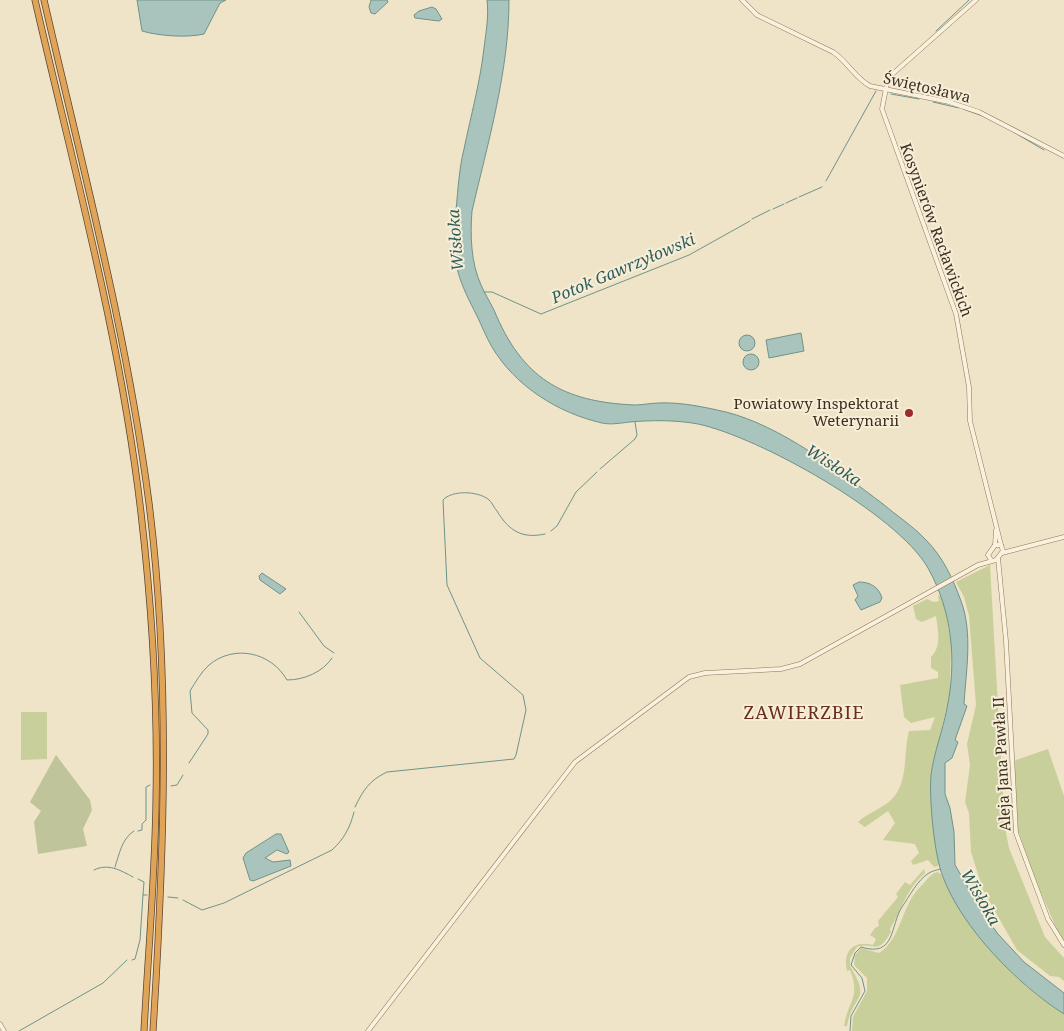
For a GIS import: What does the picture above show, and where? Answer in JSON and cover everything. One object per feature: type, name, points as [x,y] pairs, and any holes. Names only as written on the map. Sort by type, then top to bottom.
[{"type":"highway","points":[[35,0],[101,286],[126,413],[140,503],[148,582],[154,675],[156,754],[154,852],[144,1031]]},
{"type":"highway","points":[[44,0],[112,293],[136,417],[156,570],[162,648],[165,757],[163,867],[154,1031]]},
{"type":"street","name":"Świętosława","points":[[742,0],[762,18],[842,58],[864,82],[884,90],[949,102],[979,112],[1064,156]]},
{"type":"street","points":[[884,90],[888,78],[976,0]]},
{"type":"street","name":"Kosynierów Racławickich","points":[[884,90],[882,109],[884,118],[956,314],[969,387],[970,421],[1002,546]]},
{"type":"street","name":"Kosynierów Racławickich","points":[[995,545],[996,525]]},
{"type":"street","points":[[368,1031],[555,786],[581,757],[689,677],[705,673],[790,668],[816,656],[968,571],[998,558],[1002,553],[1015,548],[1064,537]]},
{"type":"street","points":[[978,566],[995,545],[1015,548]]},
{"type":"street","points":[[1002,546],[1002,553]]},
{"type":"street","name":"Aleja Jana Pawła II","points":[[988,555],[998,571]]},
{"type":"street","name":"Aleja Jana Pawła II","points":[[998,558],[1006,641],[1016,834],[1048,919],[1064,945]]},
{"type":"street","points":[[0,1024],[4,1031]]},
{"type":"green space","points":[[990,565],[1005,828],[1009,848],[1045,937],[1064,958],[1064,981],[1059,977],[1050,976],[1017,950],[983,890],[971,852],[969,813],[965,802],[970,765],[967,744],[976,705],[969,616],[964,597],[956,582]]},
{"type":"green space","points":[[938,595],[943,598],[951,642],[950,693],[931,776],[939,864],[934,867],[928,860],[913,865],[911,861],[919,853],[915,844],[883,840],[895,823],[888,811],[865,827],[858,822],[887,803],[897,793],[903,776],[909,731],[930,730],[935,717],[911,723],[904,717],[900,685],[938,678],[938,672],[931,668],[931,657],[938,643],[936,616],[922,622],[916,619],[913,606],[927,599],[934,602],[939,601]]},
{"type":"green space","points":[[21,712],[47,712],[47,759],[21,760]]},
{"type":"green space","points":[[1048,749],[1064,796],[1064,940],[1058,932],[1032,872],[1018,830],[1014,763],[1016,760]]},
{"type":"green space","points":[[56,755],[90,800],[92,810],[83,829],[87,846],[38,854],[34,822],[41,811],[30,802]]},
{"type":"green space","points":[[924,869],[925,873],[913,886],[886,940],[876,947],[857,947],[850,958],[850,966],[860,986],[860,992],[847,1026],[844,1026],[854,993],[853,979],[850,970],[847,971],[846,958],[848,953],[860,944],[873,945],[876,939],[870,935],[879,926],[878,921],[898,897],[896,894],[905,882],[910,885]]},
{"type":"green space","points":[[937,872],[941,874],[964,915],[992,953],[1026,986],[1064,1014],[1064,1031],[852,1031],[853,1017],[867,991],[867,978],[854,965],[855,955],[861,948],[879,953],[887,947],[897,931],[914,895],[929,877]]},
{"type":"water","points":[[137,0],[226,0],[220,3],[204,34],[181,36],[142,31]]},
{"type":"water","points":[[371,0],[387,0],[388,2],[375,14],[371,13],[369,7]]},
{"type":"water","name":"Wisłoka","points":[[487,0],[509,0],[508,27],[502,80],[472,211],[471,239],[475,268],[505,333],[518,353],[532,369],[548,382],[566,392],[609,403],[635,405],[656,403],[684,404],[726,412],[747,419],[788,438],[847,477],[883,504],[921,535],[938,554],[958,593],[965,613],[968,639],[964,704],[967,706],[955,740],[958,742],[952,758],[945,763],[945,794],[950,808],[954,832],[955,865],[983,913],[998,934],[1024,962],[1064,993],[1064,1014],[1028,988],[993,954],[963,916],[943,877],[937,855],[933,826],[931,775],[950,690],[952,654],[947,619],[936,584],[928,568],[912,547],[888,525],[858,502],[789,461],[755,444],[698,424],[673,421],[647,421],[606,424],[554,405],[525,386],[502,361],[490,343],[460,278],[456,264],[454,241],[462,157],[482,61],[488,12]]},
{"type":"water","points":[[432,7],[436,9],[442,19],[439,21],[415,18],[414,15],[419,11]]},
{"type":"water","points":[[801,333],[804,351],[769,358],[766,340]]},
{"type":"water","points":[[747,335],[755,343],[747,351],[739,343]]},
{"type":"water","points":[[751,354],[759,362],[751,370],[743,362]]},
{"type":"water","points":[[262,573],[286,589],[280,594],[260,580],[259,576]]},
{"type":"water","points":[[859,582],[870,584],[876,588],[881,594],[880,602],[861,610],[855,600],[858,596],[853,585]]},
{"type":"water","points":[[276,834],[281,834],[289,852],[287,854],[277,850],[265,858],[273,862],[290,860],[291,866],[253,881],[250,880],[243,858],[246,853]]},
{"type":"waterway","points":[[936,31],[969,0]]},
{"type":"waterway","name":"Potok Gawrzyłowski","points":[[826,181],[876,91]]},
{"type":"waterway","name":"Potok Gawrzyłowski","points":[[891,94],[919,99]]},
{"type":"waterway","name":"Potok Gawrzyłowski","points":[[933,102],[959,108]]},
{"type":"waterway","name":"Potok Gawrzyłowski","points":[[963,109],[988,118]]},
{"type":"waterway","name":"Potok Gawrzyłowski","points":[[1010,130],[1044,150]]},
{"type":"waterway","name":"Potok Gawrzyłowski","points":[[799,197],[822,187]]},
{"type":"waterway","name":"Potok Gawrzyłowski","points":[[786,203],[797,198]]},
{"type":"waterway","name":"Potok Gawrzyłowski","points":[[773,209],[784,204]]},
{"type":"waterway","name":"Potok Gawrzyłowski","points":[[752,219],[770,210]]},
{"type":"waterway","name":"Potok Gawrzyłowski","points":[[484,292],[492,292],[541,314],[689,255],[750,221]]},
{"type":"waterway","points":[[600,469],[635,439],[637,435],[635,422]]},
{"type":"waterway","points":[[551,531],[557,526],[576,492],[597,472]]},
{"type":"waterway","points":[[355,807],[368,786],[376,778],[387,772],[514,759],[516,755],[526,710],[523,695],[480,658],[447,585],[443,500],[452,494],[478,494],[489,500],[506,524],[517,532],[529,535],[545,534]]},
{"type":"waterway","points":[[299,612],[324,646],[334,653]]},
{"type":"waterway","points":[[189,763],[208,734],[208,730],[192,713],[190,691],[209,665],[219,658],[229,655],[251,654],[262,657],[272,663],[287,680],[300,679],[312,674],[324,667],[332,658]]},
{"type":"waterway","points":[[171,786],[177,785],[183,775]]},
{"type":"waterway","points":[[138,831],[142,830],[142,824],[146,820],[146,787],[150,785]]},
{"type":"waterway","points":[[183,900],[202,910],[224,903],[332,850],[346,833],[354,812]]},
{"type":"waterway","points":[[115,867],[124,842],[134,831]]},
{"type":"waterway","points":[[94,870],[109,867],[133,877]]},
{"type":"waterway","points":[[850,1031],[851,1016],[865,991],[862,978],[851,965],[855,953],[861,947],[872,949],[880,948],[886,944],[898,914],[914,888],[925,876],[940,869]]},
{"type":"waterway","points":[[138,879],[144,882],[143,895],[147,895]]},
{"type":"waterway","points":[[132,960],[135,959],[140,940],[143,895]]},
{"type":"waterway","points":[[168,897],[178,898]]},
{"type":"waterway","points":[[19,1031],[103,983],[127,960]]},
{"type":"place","name":"Powiatowy Inspektorat Weterynarii","points":[[909,413]]},
{"type":"district","name":"ZAWIERZBIE","points":[[804,713]]}]
